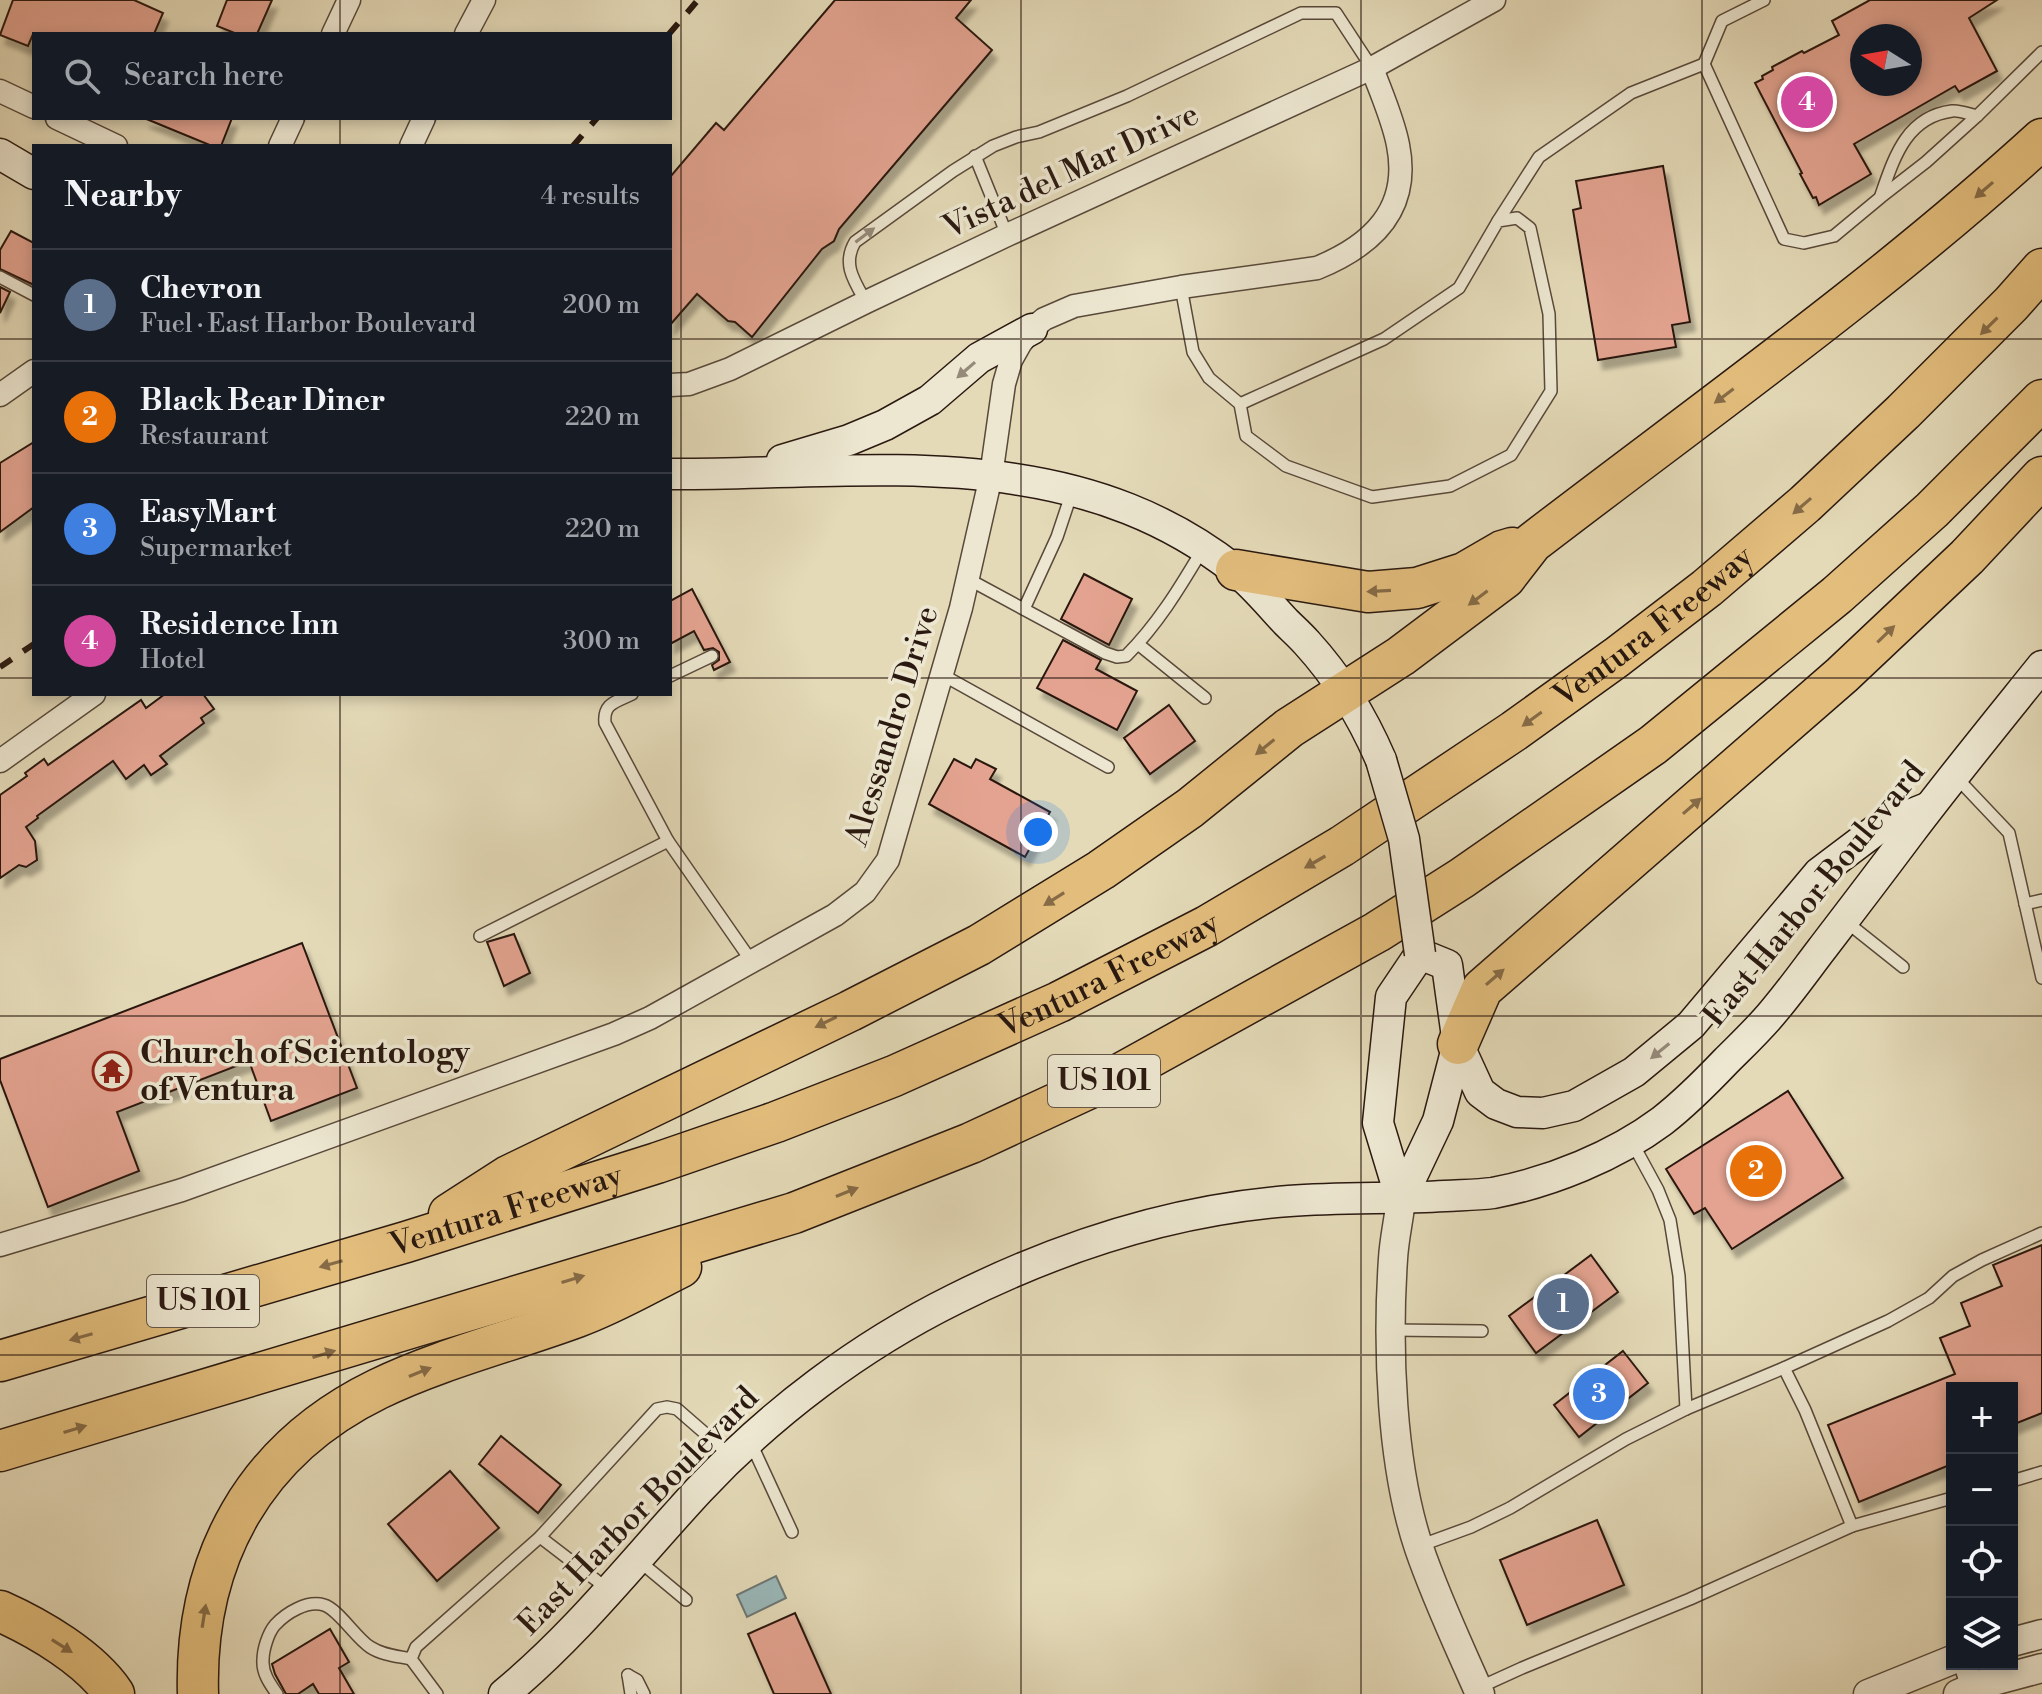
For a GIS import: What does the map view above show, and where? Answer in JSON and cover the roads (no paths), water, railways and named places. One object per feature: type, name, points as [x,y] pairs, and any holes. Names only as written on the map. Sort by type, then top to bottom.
[{"type":"highway","points":[[406,1242],[508,1176],[850,1011],[979,945],[1127,853],[1190,808],[1289,728],[1401,656],[1505,578],[1532,543],[1897,263],[2042,139]]},
{"type":"highway","name":"Ventura Freeway","points":[[0,1361],[406,1242],[776,1122],[894,1076],[1059,1002],[1207,926],[1331,853],[1514,731],[1707,588],[1805,504],[1903,412],[2042,269]]},
{"type":"highway","name":"US 101","points":[[0,1451],[794,1213],[971,1143],[1120,1074],[1377,932],[1462,878],[1653,745],[1837,595],[1932,510],[2042,400]]},
{"type":"highway","points":[[1458,1044],[1482,989],[1842,675],[1967,557],[2042,477]]},
{"type":"highway","points":[[1236,570],[1368,592],[1417,588],[1464,573],[1502,551],[1532,543]]},
{"type":"highway","points":[[198,1694],[208,1593],[221,1552],[255,1488],[278,1460],[323,1421],[378,1389],[581,1315],[794,1213]]},
{"type":"highway","points":[[0,1611],[74,1653],[114,1694]]},
{"type":"main road","points":[[0,154],[32,173]]},
{"type":"main road","points":[[736,473],[849,440],[885,425],[930,400],[979,358],[1032,329]]},
{"type":"main road","points":[[672,474],[899,469],[991,476],[1073,489],[1116,503],[1161,523],[1236,570],[1307,643],[1344,691],[1373,742],[1393,799],[1433,960],[1458,1044],[1480,1092],[1496,1104],[1517,1112],[1543,1113],[1574,1106],[1634,1072],[1691,1025],[1819,873],[1880,827],[1930,807]]},
{"type":"main road","name":"East Harbor Boulevard","points":[[504,1694],[530,1673],[638,1560],[700,1489],[741,1449],[808,1391],[852,1359],[950,1301],[1003,1275],[1059,1253],[1134,1229],[1231,1208],[1316,1199],[1401,1199],[1490,1193],[1527,1185],[1562,1174],[1631,1141],[1664,1119],[1773,1013],[2042,666]]},
{"type":"main road","points":[[1401,1199],[1378,1123],[1391,997],[1433,960]]},
{"type":"main road","points":[[1401,1199],[1438,1121],[1458,1044]]},
{"type":"street","points":[[334,32],[349,0]]},
{"type":"street","points":[[467,32],[484,0]]},
{"type":"street","name":"Vista del Mar Drive","points":[[672,385],[689,384],[730,369],[1007,235],[1372,68],[1494,0]]},
{"type":"street","name":"Alessandro Drive","points":[[0,1245],[182,1190],[614,1034],[650,1018],[752,962],[835,915],[865,892],[888,860],[961,608],[991,476],[1004,384],[1011,360],[1020,344],[1044,319],[1074,306],[1317,268],[1369,239],[1383,224],[1399,186],[1400,165],[1399,145],[1372,68]]},
{"type":"street","points":[[0,91],[32,106]]},
{"type":"street","points":[[61,120],[112,144]]},
{"type":"street","points":[[281,144],[292,120]]},
{"type":"street","points":[[412,144],[423,120]]},
{"type":"street","points":[[0,395],[32,372]]},
{"type":"street","points":[[0,761],[91,696]]},
{"type":"street","points":[[1401,1199],[1393,1258],[1391,1330],[1395,1422],[1404,1488],[1419,1547],[1479,1691]]},
{"type":"street","points":[[2018,1640],[2042,1634]]},
{"type":"street","points":[[1868,1694],[1946,1662]]},
{"type":"street","points":[[1968,1685],[2042,1668]]},
{"type":"lane","points":[[1240,404],[1384,339],[1459,288],[1539,157],[1631,93],[1704,64],[1722,21],[1764,0]]},
{"type":"lane","points":[[866,302],[851,276],[848,253],[855,242],[975,156],[1004,141],[1039,132],[1127,96],[1301,13],[1336,13],[1372,68]]},
{"type":"lane","points":[[1704,64],[1784,239],[1804,243],[1834,236],[1926,162],[2042,52]]},
{"type":"lane","points":[[1881,197],[1895,155],[1922,120],[1954,110],[1977,116]]},
{"type":"lane","points":[[975,156],[1007,235]]},
{"type":"lane","points":[[1181,287],[1193,352],[1209,378],[1240,404],[1246,436],[1286,466],[1372,497],[1450,486],[1511,455],[1551,391],[1549,314],[1530,228],[1517,218],[1498,221]]},
{"type":"lane","points":[[0,277],[32,294]]},
{"type":"lane","points":[[1024,609],[1057,537],[1073,489]]},
{"type":"lane","points":[[967,579],[1105,653],[1126,656],[1173,599],[1203,547]]},
{"type":"lane","points":[[1138,644],[1205,698]]},
{"type":"lane","points":[[672,675],[712,656]]},
{"type":"lane","points":[[941,674],[1108,767]]},
{"type":"lane","points":[[628,696],[609,705],[604,713],[605,723],[668,841],[752,962]]},
{"type":"lane","points":[[1954,776],[2009,833],[2042,978]]},
{"type":"lane","points":[[480,936],[668,841]]},
{"type":"lane","points":[[2025,904],[2042,900]]},
{"type":"lane","points":[[2029,921],[2042,918]]},
{"type":"lane","points":[[1844,920],[1903,967]]},
{"type":"lane","points":[[1631,1141],[1658,1190],[1670,1220],[1679,1276],[1686,1409]]},
{"type":"lane","points":[[1419,1547],[1510,1508],[1626,1439],[1686,1409],[1888,1321],[1929,1298],[1953,1276],[2042,1233]]},
{"type":"lane","points":[[1391,1330],[1482,1331]]},
{"type":"lane","points":[[1784,1368],[1805,1410],[1852,1526]]},
{"type":"lane","points":[[411,1659],[416,1647],[430,1633],[540,1537],[657,1409],[677,1409],[741,1449],[792,1532]]},
{"type":"lane","points":[[2018,1479],[2042,1472]]},
{"type":"lane","points":[[1479,1691],[1522,1668],[1690,1599],[1852,1526],[1946,1500]]},
{"type":"lane","points":[[540,1537],[610,1590]]},
{"type":"lane","points":[[638,1560],[686,1600]]},
{"type":"lane","points":[[277,1694],[266,1678],[262,1662],[265,1645],[273,1626],[309,1603],[327,1605],[368,1646],[411,1659],[437,1694]]},
{"type":"lane","points":[[631,1694],[628,1675],[637,1680],[644,1694]]},
{"type":"water","points":[[776,1576],[786,1598],[747,1617],[737,1595]]},
{"type":"railway","points":[[671,32],[698,0]]},
{"type":"railway","points":[[575,144],[595,120]]},
{"type":"railway","points":[[0,667],[32,645]]},
{"type":"place","name":"Residence Inn","points":[[1807,102]]},
{"type":"place","name":"Church of Scientology of Ventura","points":[[112,1071]]},
{"type":"place","name":"Black Bear Diner","points":[[1756,1171]]},
{"type":"place","name":"Chevron","points":[[1563,1304]]},
{"type":"place","name":"EasyMart","points":[[1599,1394]]}]
